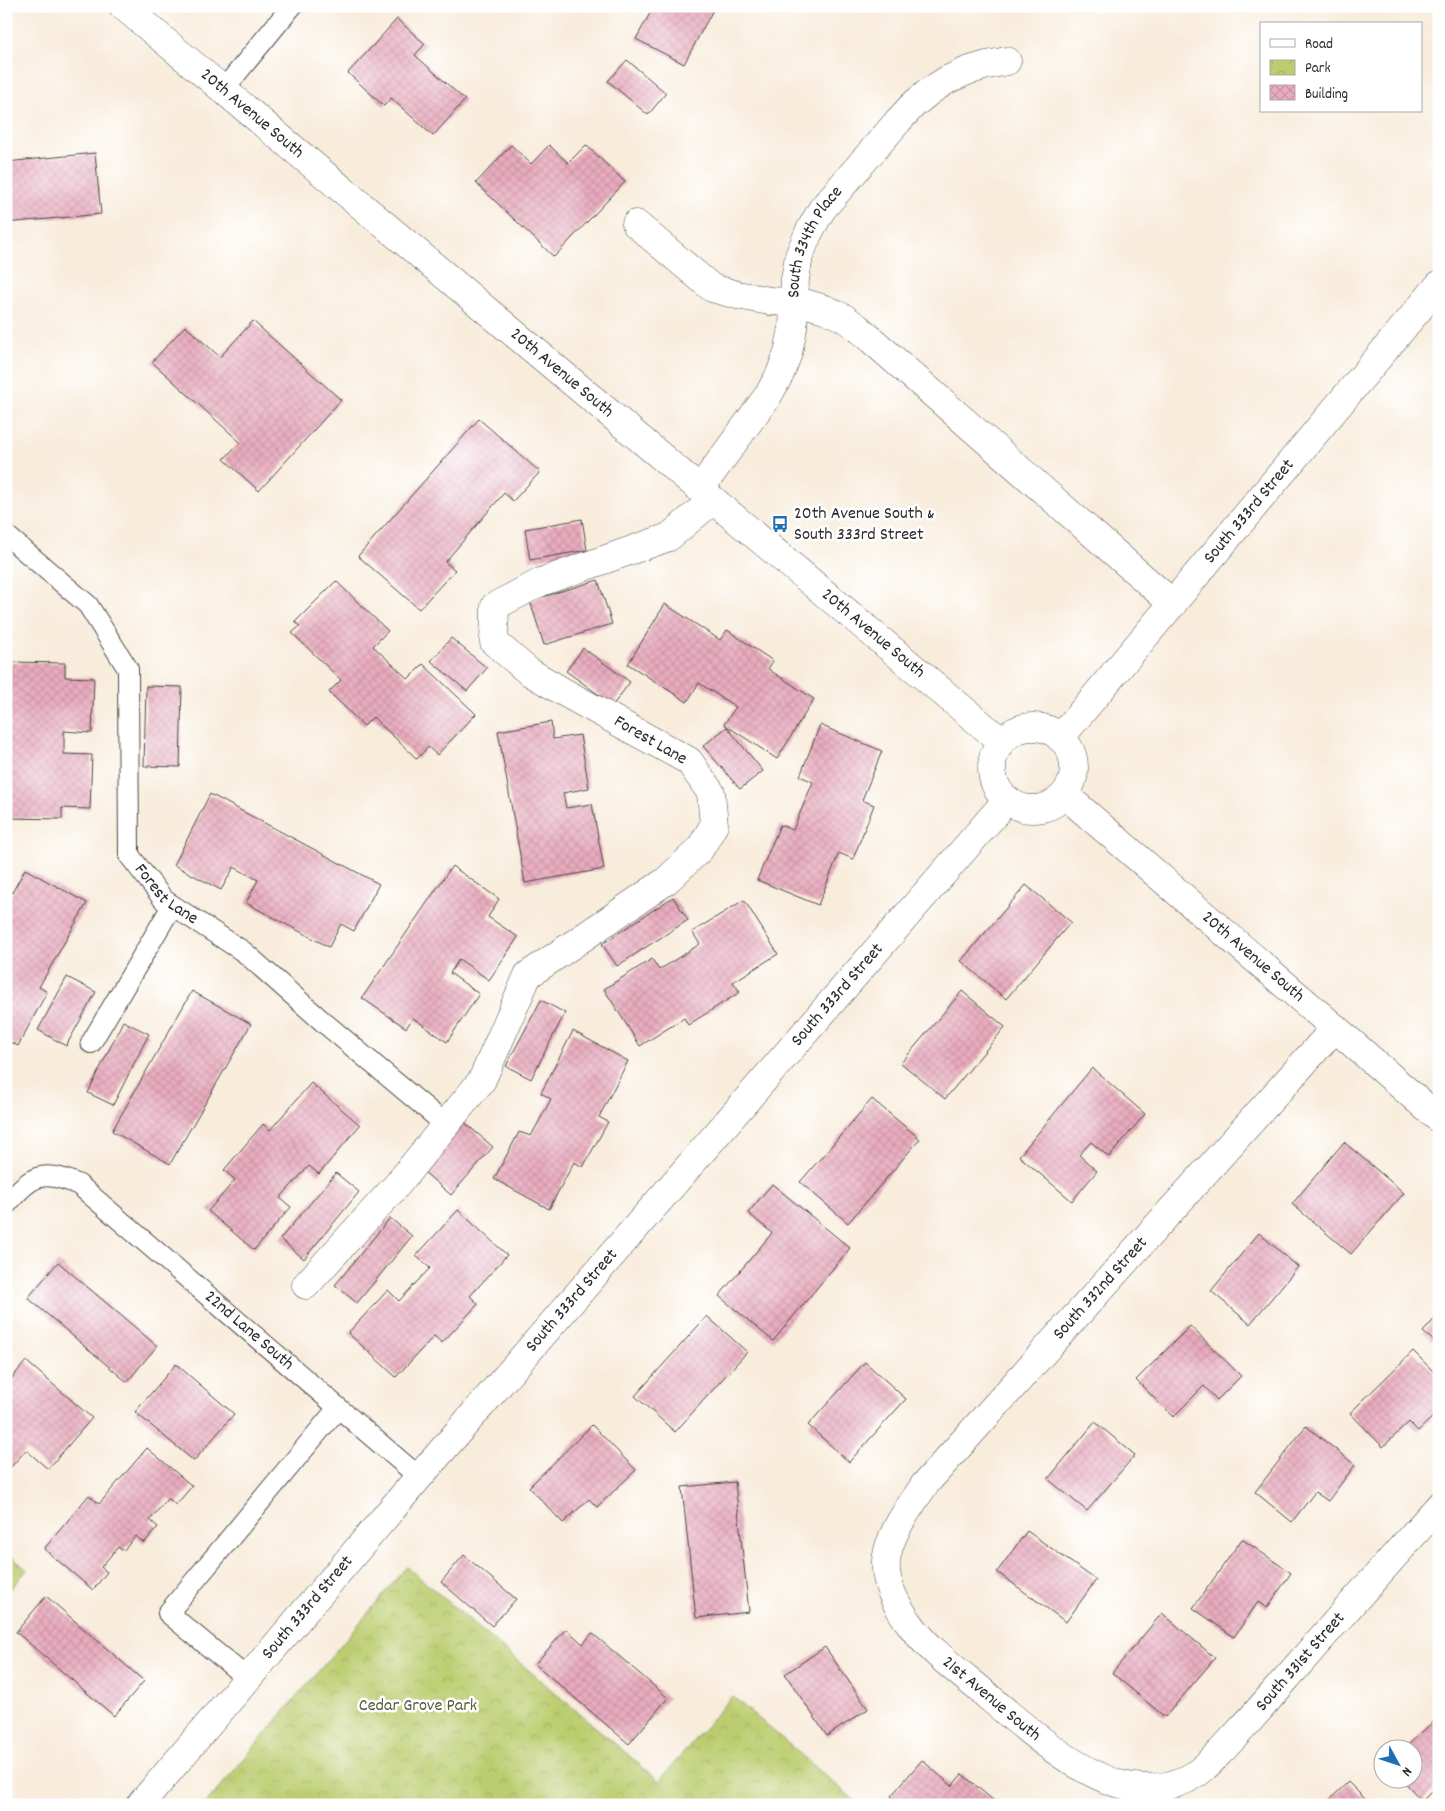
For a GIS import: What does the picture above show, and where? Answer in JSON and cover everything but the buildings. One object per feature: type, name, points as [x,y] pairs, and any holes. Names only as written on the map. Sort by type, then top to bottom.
[{"type":"street","name":"20th Avenue South","points":[[123,6],[1001,741]]},
{"type":"street","name":"South 334th Place","points":[[706,494],[780,374],[788,353],[793,328],[793,303],[799,256],[809,232],[822,209],[913,105],[947,80],[967,71],[1007,61]]},
{"type":"street","points":[[636,224],[712,288],[737,295],[825,309],[844,318],[858,328],[1173,604]]},
{"type":"street","name":"South 333rd Street","points":[[1060,738],[1439,285]]},
{"type":"street","name":"Forest Lane","points":[[306,1285],[397,1185],[482,1080],[528,975],[666,882],[700,849],[714,825],[711,793],[689,761],[528,671],[494,642],[494,606],[541,582],[669,536],[706,494]]},
{"type":"street","points":[[1040,727],[1054,732],[1060,738],[1065,742],[1072,754],[1075,768],[1072,783],[1065,796],[1054,805],[1040,810],[1025,809],[1012,804],[1001,795],[994,783],[991,768],[994,754],[1001,741],[1012,732],[1040,727]]},
{"type":"street","name":"20th Avenue South","points":[[1065,796],[1439,1119]]},
{"type":"street","name":"South 333rd Street","points":[[140,1805],[419,1477],[1007,800]]},
{"type":"street","name":"South 332nd Street","points":[[886,1562],[892,1539],[907,1511],[925,1484],[1335,1028]]},
{"type":"street","name":"South 331st Street","points":[[1143,1789],[1164,1787],[1187,1779],[1204,1768],[1249,1722],[1439,1506]]},
{"type":"street","name":"21st Avenue South","points":[[886,1562],[889,1584],[897,1605],[914,1630],[935,1651],[1031,1732],[1060,1753],[1095,1774],[1118,1783],[1143,1789]]},
{"type":"lane","points":[[223,90],[292,6]]},
{"type":"lane","name":"Forest Lane","points":[[6,535],[88,605],[128,669],[129,855],[164,900],[244,952],[321,1020],[446,1124]]},
{"type":"lane","points":[[91,1044],[172,906]]},
{"type":"lane","name":"22nd Lane South","points":[[6,1205],[23,1185],[33,1178],[48,1176],[69,1180],[79,1185],[419,1477]]},
{"type":"lane","points":[[248,1679],[168,1613],[338,1408]]},
{"type":"green space","points":[[6,1552],[27,1570],[6,1594]]},
{"type":"green space","name":"Cedar Grove Park","points":[[407,1567],[659,1781],[732,1696],[860,1805],[205,1805]]},
{"type":"place","name":"20th Avenue South & South 333rd Street","points":[[780,524]]}]
